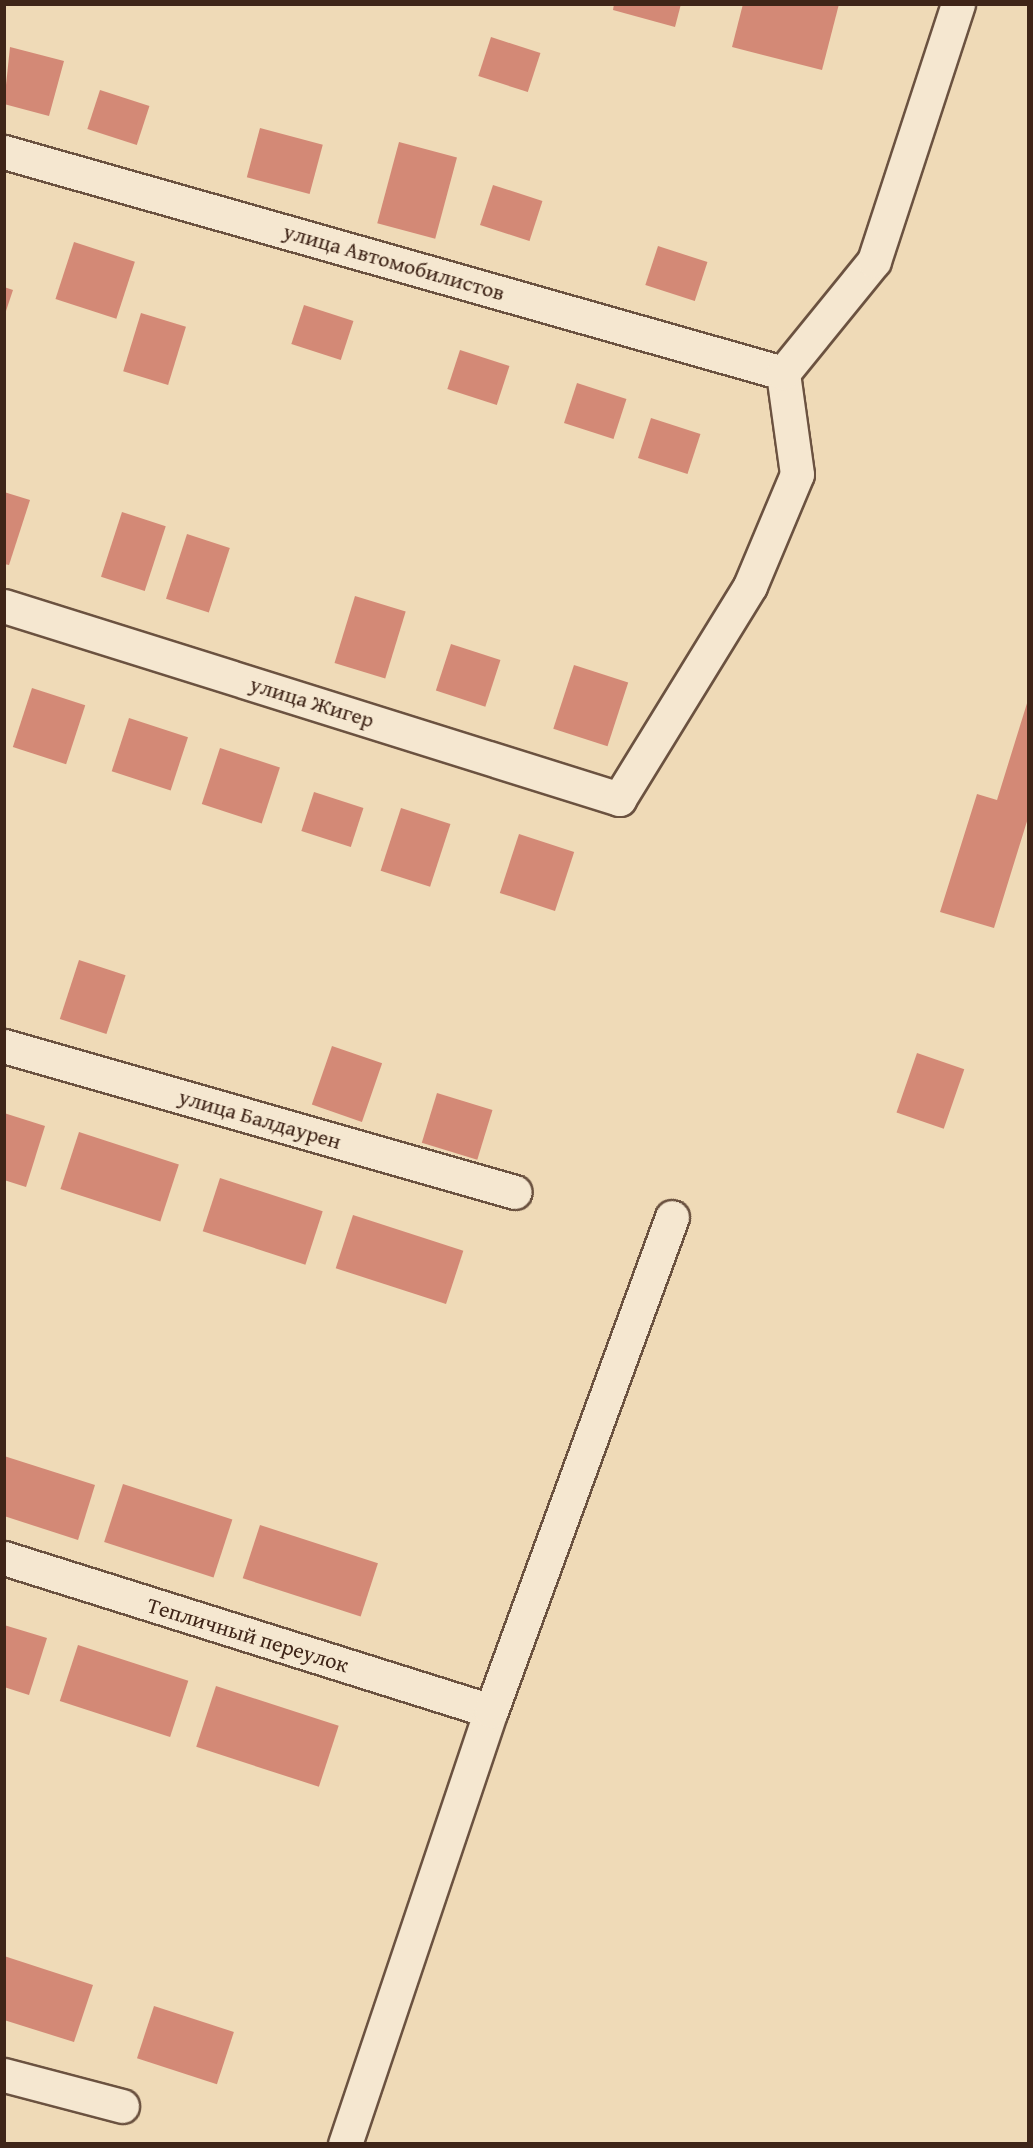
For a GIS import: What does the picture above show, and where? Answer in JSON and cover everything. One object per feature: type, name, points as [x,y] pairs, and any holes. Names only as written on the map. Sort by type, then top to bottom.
[{"type":"street","points":[[783,373],[874,261],[958,4]]},
{"type":"street","name":"улица Автомобилистов","points":[[4,152],[783,373]]},
{"type":"street","name":"улица Жигер","points":[[4,606],[620,799],[750,586],[797,474],[783,373]]},
{"type":"street","name":"улица Балдаурен","points":[[4,1046],[515,1192]]},
{"type":"street","points":[[345,2144],[491,1711],[672,1217]]},
{"type":"street","name":"Тепличный переулок","points":[[4,1558],[491,1711]]},
{"type":"street","points":[[4,2075],[122,2106]]},
{"type":"building","points":[[614,4],[681,4],[675,27],[613,10]]},
{"type":"building","points":[[743,4],[839,4],[822,70],[732,47]]},
{"type":"building","points":[[491,37],[540,53],[528,92],[478,76]]},
{"type":"building","points":[[10,47],[64,61],[49,116],[4,104]]},
{"type":"building","points":[[100,90],[149,106],[137,145],[87,129]]},
{"type":"building","points":[[260,128],[323,145],[310,194],[247,177]]},
{"type":"building","points":[[399,142],[457,158],[435,239],[377,223]]},
{"type":"building","points":[[493,185],[542,201],[529,241],[480,225]]},
{"type":"building","points":[[74,242],[135,262],[116,319],[55,299]]},
{"type":"building","points":[[658,246],[707,262],[695,301],[645,285]]},
{"type":"building","points":[[4,287],[13,290],[5,314],[4,314]]},
{"type":"building","points":[[304,305],[353,321],[341,360],[291,344]]},
{"type":"building","points":[[141,313],[186,327],[168,385],[123,371]]},
{"type":"building","points":[[460,350],[509,366],[497,405],[447,389]]},
{"type":"building","points":[[577,383],[626,399],[613,439],[564,423]]},
{"type":"building","points":[[651,418],[700,434],[687,474],[638,458]]},
{"type":"building","points":[[4,492],[30,500],[9,565],[4,564]]},
{"type":"building","points":[[122,512],[166,526],[145,591],[101,577]]},
{"type":"building","points":[[187,534],[230,548],[209,613],[166,599]]},
{"type":"building","points":[[355,596],[406,611],[385,678],[335,663]]},
{"type":"building","points":[[451,644],[500,660],[485,707],[436,691]]},
{"type":"building","points":[[574,665],[628,683],[608,746],[553,729]]},
{"type":"building","points":[[32,688],[85,705],[66,764],[13,747]]},
{"type":"building","points":[[1028,700],[1028,818],[994,928],[940,912],[977,794],[997,800]]},
{"type":"building","points":[[129,718],[188,737],[171,790],[112,771]]},
{"type":"building","points":[[220,748],[280,767],[262,824],[202,804]]},
{"type":"building","points":[[314,792],[363,808],[351,847],[301,831]]},
{"type":"building","points":[[401,808],[450,824],[430,887],[381,871]]},
{"type":"building","points":[[519,834],[574,852],[555,911],[500,893]]},
{"type":"building","points":[[79,960],[126,975],[106,1034],[60,1019]]},
{"type":"building","points":[[332,1046],[382,1063],[362,1122],[312,1105]]},
{"type":"building","points":[[917,1053],[964,1069],[944,1129],[896,1113]]},
{"type":"building","points":[[437,1093],[492,1110],[477,1160],[422,1143]]},
{"type":"building","points":[[4,1113],[45,1126],[26,1187],[4,1180]]},
{"type":"building","points":[[79,1132],[179,1164],[160,1222],[60,1189]]},
{"type":"building","points":[[220,1178],[323,1211],[305,1265],[203,1231]]},
{"type":"building","points":[[353,1215],[463,1251],[446,1304],[336,1268]]},
{"type":"building","points":[[4,1456],[95,1485],[78,1540],[4,1516]]},
{"type":"building","points":[[123,1484],[232,1520],[214,1578],[104,1542]]},
{"type":"building","points":[[260,1525],[378,1563],[361,1617],[243,1578]]},
{"type":"building","points":[[4,1625],[47,1638],[29,1695],[4,1687]]},
{"type":"building","points":[[78,1645],[188,1681],[170,1737],[60,1701]]},
{"type":"building","points":[[216,1686],[339,1726],[319,1787],[196,1747]]},
{"type":"building","points":[[4,1956],[93,1985],[74,2042],[4,2020]]},
{"type":"building","points":[[154,2006],[234,2032],[217,2084],[137,2058]]}]
